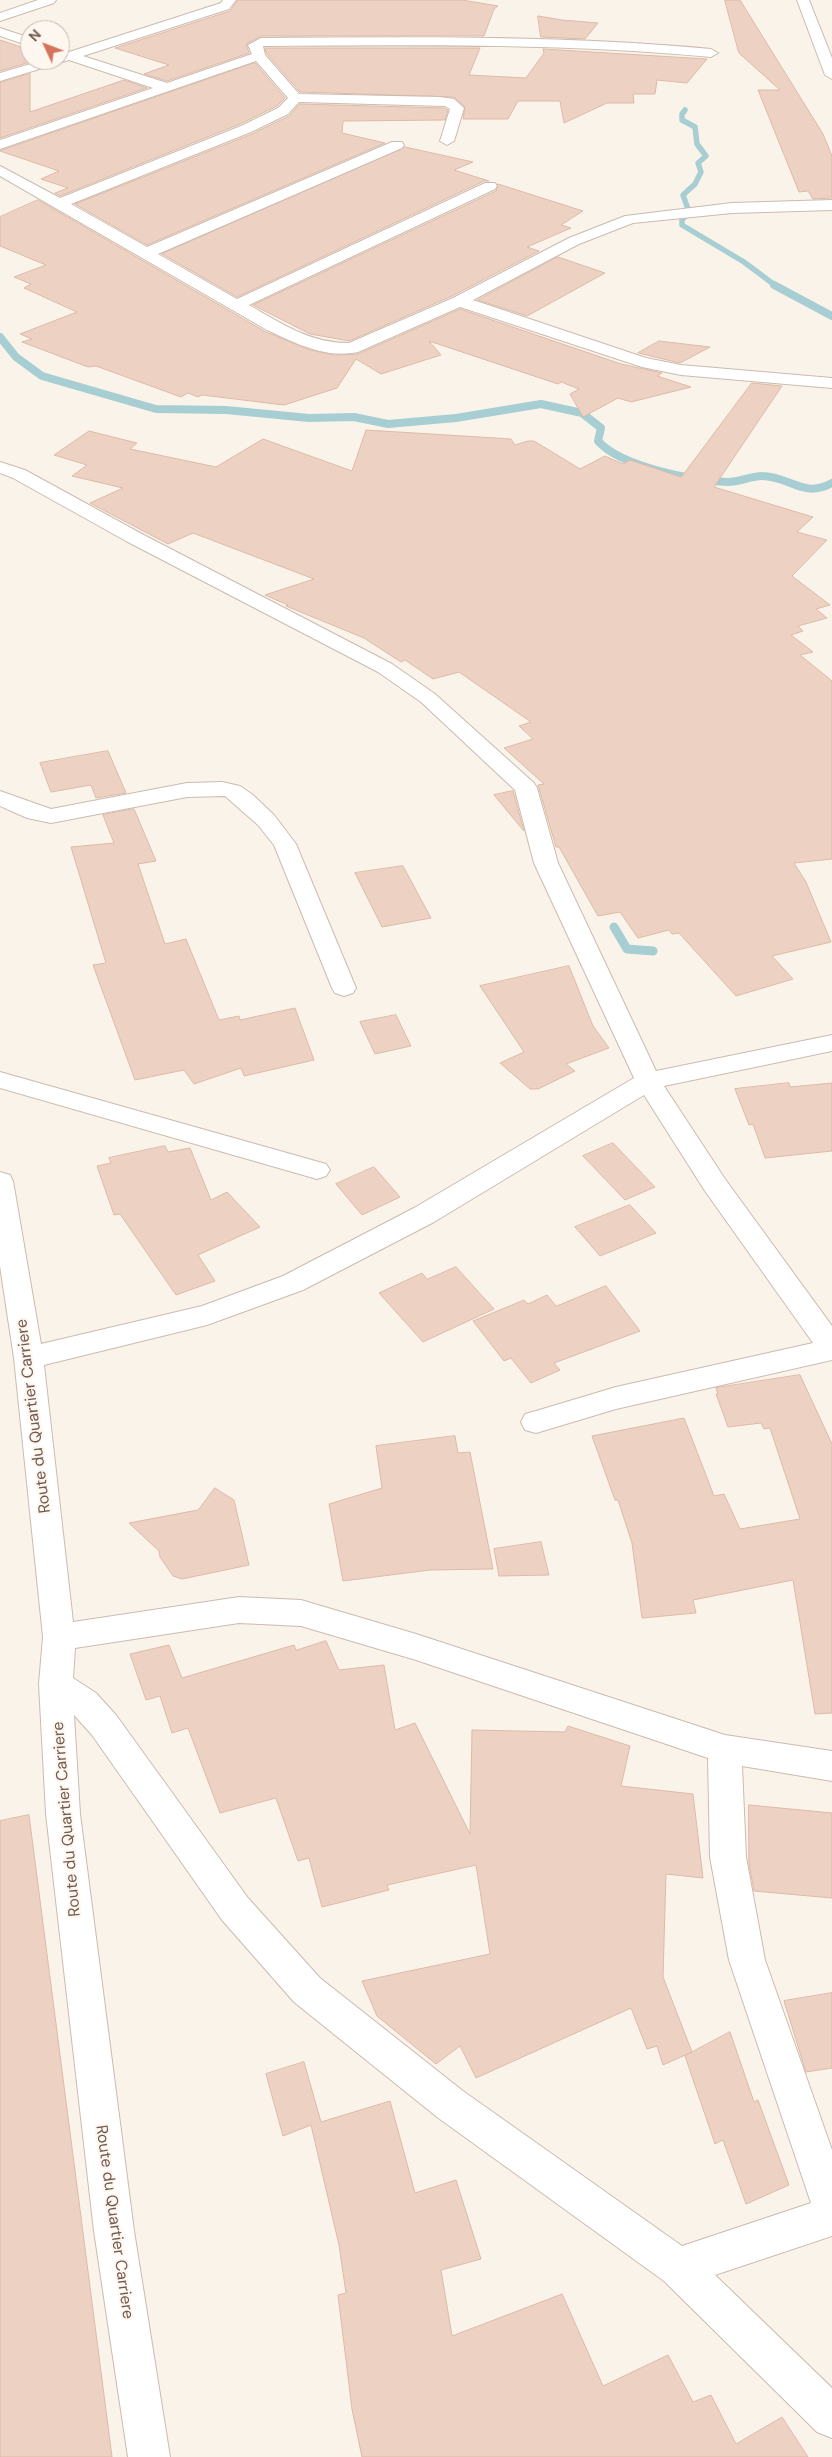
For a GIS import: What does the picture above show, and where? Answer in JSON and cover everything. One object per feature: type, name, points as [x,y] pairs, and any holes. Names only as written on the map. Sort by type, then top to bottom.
[{"type":"street","points":[[0,17],[50,0]]},
{"type":"street","points":[[70,54],[225,6],[230,0]]},
{"type":"street","points":[[803,0],[832,75]]},
{"type":"street","points":[[0,32],[20,39]]},
{"type":"street","points":[[294,98],[259,56],[257,43],[600,43],[711,53]]},
{"type":"street","points":[[0,145],[259,56]]},
{"type":"street","points":[[70,59],[165,87]]},
{"type":"street","points":[[0,77],[22,70]]},
{"type":"street","points":[[58,204],[246,129],[283,111],[294,98],[449,102],[457,108],[447,141]]},
{"type":"street","points":[[145,254],[397,145]]},
{"type":"street","points":[[0,170],[272,326],[318,347],[336,350],[352,348],[459,301],[574,241],[630,219],[732,208],[832,205]]},
{"type":"street","points":[[236,305],[490,186]]},
{"type":"street","points":[[459,301],[642,362],[681,370],[832,383]]},
{"type":"street","points":[[0,467],[19,474],[133,537],[385,668],[428,698],[526,788],[546,863],[648,1081],[715,1185],[832,1348],[616,1398],[536,1422]]},
{"type":"street","points":[[0,798],[35,813],[51,816],[187,790],[222,789],[232,792],[246,800],[266,820],[284,844],[344,988]]},
{"type":"street","points":[[29,1358],[207,1315],[293,1283],[424,1215],[648,1081],[832,1043]]},
{"type":"street","points":[[0,1080],[317,1170]]},
{"type":"street","name":"Route du Quartier Carriere","points":[[0,1181],[29,1358],[59,1637],[56,1684],[66,1834],[114,2231],[149,2457]]},
{"type":"street","points":[[59,1637],[239,1610],[301,1613],[416,1647],[725,1749],[832,1766]]},
{"type":"street","points":[[56,1684],[84,1703],[104,1725],[236,1909],[307,1990],[450,2104],[678,2267],[832,2417]]},
{"type":"street","points":[[725,1749],[728,1857],[747,1960],[832,2206]]},
{"type":"street","points":[[678,2267],[832,2216]]},
{"type":"building","points":[[238,0],[462,0],[498,6],[494,9],[484,36],[261,36],[246,44],[249,53],[167,81],[144,74],[169,65],[115,48],[230,11]]},
{"type":"building","points":[[725,0],[740,0],[823,134],[832,156],[832,198],[813,199],[808,191],[799,192],[758,90],[780,90],[739,53]]},
{"type":"building","points":[[538,16],[598,23],[585,39],[541,37]]},
{"type":"building","points":[[0,40],[20,47],[20,65],[0,71]]},
{"type":"building","points":[[265,48],[480,48],[469,75],[526,78],[544,53],[543,49],[707,59],[687,83],[657,80],[655,94],[633,94],[634,103],[607,103],[564,123],[560,101],[518,101],[508,119],[463,119],[465,107],[454,97],[300,92],[267,54]]},
{"type":"building","points":[[255,63],[285,98],[277,106],[240,124],[60,196],[55,193],[68,188],[41,179],[59,171],[0,151]]},
{"type":"building","points":[[30,74],[30,112],[124,80],[147,88],[0,138],[0,83]]},
{"type":"building","points":[[300,104],[444,108],[448,110],[445,120],[343,121],[342,133],[385,143],[147,245],[75,204],[252,134],[289,116]]},
{"type":"building","points":[[405,147],[473,162],[454,170],[489,181],[484,181],[237,297],[162,254]]},
{"type":"building","points":[[498,184],[583,211],[561,225],[571,228],[527,247],[539,251],[452,296],[349,341],[310,334],[253,305],[496,191]]},
{"type":"building","points":[[38,200],[266,332],[310,350],[334,355],[358,354],[460,309],[621,364],[662,373],[657,376],[691,387],[631,402],[618,398],[583,417],[570,394],[579,389],[561,382],[558,384],[429,341],[441,355],[381,374],[356,359],[337,388],[284,405],[202,395],[198,397],[188,393],[181,397],[96,366],[88,367],[22,342],[32,339],[20,334],[77,312],[24,288],[31,284],[14,277],[46,265],[0,246],[0,217]]},
{"type":"building","points":[[558,257],[605,273],[527,316],[478,300]]},
{"type":"building","points":[[659,341],[710,347],[680,363],[638,353]]},
{"type":"building","points":[[752,383],[782,386],[714,487],[813,517],[797,532],[827,540],[792,576],[830,605],[816,609],[827,618],[798,626],[803,631],[791,635],[813,652],[800,655],[832,681],[832,859],[794,863],[806,882],[831,942],[772,956],[793,979],[736,996],[679,933],[672,934],[669,930],[638,938],[620,912],[598,916],[559,847],[556,847],[538,785],[544,784],[504,748],[533,739],[519,726],[531,722],[459,672],[433,679],[405,660],[401,662],[364,638],[286,606],[288,605],[265,595],[314,579],[193,533],[168,544],[90,503],[123,488],[72,476],[87,465],[54,455],[89,431],[137,443],[130,449],[216,467],[263,439],[352,471],[366,430],[511,439],[515,445],[534,441],[580,469],[605,456],[623,464],[630,460],[681,477]]},
{"type":"building","points":[[108,751],[126,793],[96,798],[91,785],[51,792],[40,763]]},
{"type":"building","points":[[513,791],[524,831],[494,795]]},
{"type":"building","points":[[134,809],[156,861],[138,864],[165,944],[186,939],[219,1020],[239,1016],[240,1020],[295,1008],[314,1060],[244,1076],[241,1068],[194,1084],[184,1070],[135,1080],[93,965],[106,963],[71,847],[114,843],[103,815]]},
{"type":"building","points":[[403,866],[431,918],[382,927],[355,873]]},
{"type":"building","points":[[569,966],[593,1026],[609,1048],[566,1064],[575,1071],[538,1089],[530,1089],[500,1063],[524,1052],[480,986]]},
{"type":"building","points":[[396,1015],[411,1046],[375,1054],[360,1022]]},
{"type":"building","points":[[789,1083],[790,1087],[832,1083],[832,1151],[765,1158],[753,1124],[749,1125],[735,1089]]},
{"type":"building","points":[[613,1143],[655,1187],[625,1200],[583,1156]]},
{"type":"building","points":[[165,1146],[168,1152],[190,1148],[211,1200],[227,1192],[260,1227],[198,1255],[215,1281],[176,1295],[120,1214],[114,1215],[97,1166],[111,1163],[109,1158]]},
{"type":"building","points":[[374,1167],[400,1197],[362,1215],[336,1184]]},
{"type":"building","points":[[630,1205],[656,1233],[600,1256],[575,1227]]},
{"type":"building","points":[[456,1267],[494,1309],[423,1342],[379,1293],[422,1273],[427,1279]]},
{"type":"building","points":[[606,1286],[640,1331],[554,1363],[560,1370],[531,1383],[511,1358],[504,1361],[473,1321],[524,1300],[528,1304],[547,1295],[556,1306]]},
{"type":"building","points":[[800,1375],[832,1444],[832,1713],[815,1714],[793,1580],[693,1600],[696,1613],[642,1618],[632,1543],[618,1500],[615,1500],[592,1436],[684,1418],[714,1496],[724,1494],[740,1529],[800,1519],[770,1428],[764,1429],[761,1423],[728,1427],[716,1394],[718,1394],[716,1388]]},
{"type":"building","points":[[455,1436],[458,1453],[470,1452],[493,1569],[430,1570],[343,1581],[329,1504],[382,1488],[376,1446]]},
{"type":"building","points":[[215,1488],[234,1500],[249,1565],[182,1579],[173,1576],[160,1557],[159,1551],[129,1523],[198,1510]]},
{"type":"building","points":[[541,1542],[549,1575],[499,1576],[494,1549]]},
{"type":"building","points":[[326,1641],[339,1670],[384,1665],[395,1730],[415,1723],[470,1834],[472,1730],[565,1732],[568,1726],[630,1746],[621,1786],[693,1794],[703,1878],[666,1874],[663,1977],[692,2052],[663,2065],[657,2046],[647,2049],[631,2008],[476,2078],[460,2046],[436,2064],[377,2016],[362,1981],[490,1954],[476,1865],[387,1885],[389,1890],[322,1907],[309,1858],[298,1861],[276,1798],[220,1813],[188,1728],[172,1733],[160,1696],[146,1700],[130,1654],[169,1645],[182,1678],[294,1645],[296,1650]]},
{"type":"building","points":[[749,1805],[832,1813],[832,1898],[754,1891],[749,1863]]},
{"type":"building","points":[[29,1815],[112,2457],[0,2457],[0,1821]]},
{"type":"building","points":[[832,1993],[832,2068],[806,2072],[784,2001]]},
{"type":"building","points":[[730,2032],[754,2102],[758,2100],[789,2185],[746,2204],[723,2140],[715,2144],[685,2056]]},
{"type":"building","points":[[304,2062],[321,2122],[390,2101],[415,2193],[456,2180],[481,2259],[441,2270],[452,2336],[562,2294],[603,2386],[668,2355],[693,2402],[711,2395],[736,2444],[782,2417],[808,2457],[362,2457],[352,2409],[338,2295],[346,2293],[339,2245],[311,2125],[283,2136],[266,2074]]},
{"type":"waterway","points":[[685,110],[682,114],[682,120],[695,127],[697,144],[706,156],[698,163],[701,172],[695,184],[683,195],[689,212],[682,220],[682,225],[744,262],[776,286]]},
{"type":"waterway","points":[[774,285],[832,316]]},
{"type":"waterway","points":[[0,337],[16,357],[42,376],[156,409],[226,410],[309,418],[354,417],[388,424],[456,418],[541,404],[582,413],[601,428],[598,441],[609,450],[623,458],[659,471],[697,479],[728,482],[758,476],[772,477],[797,486],[813,489],[832,483]]},
{"type":"waterway","points":[[614,927],[627,949],[653,951]]}]
